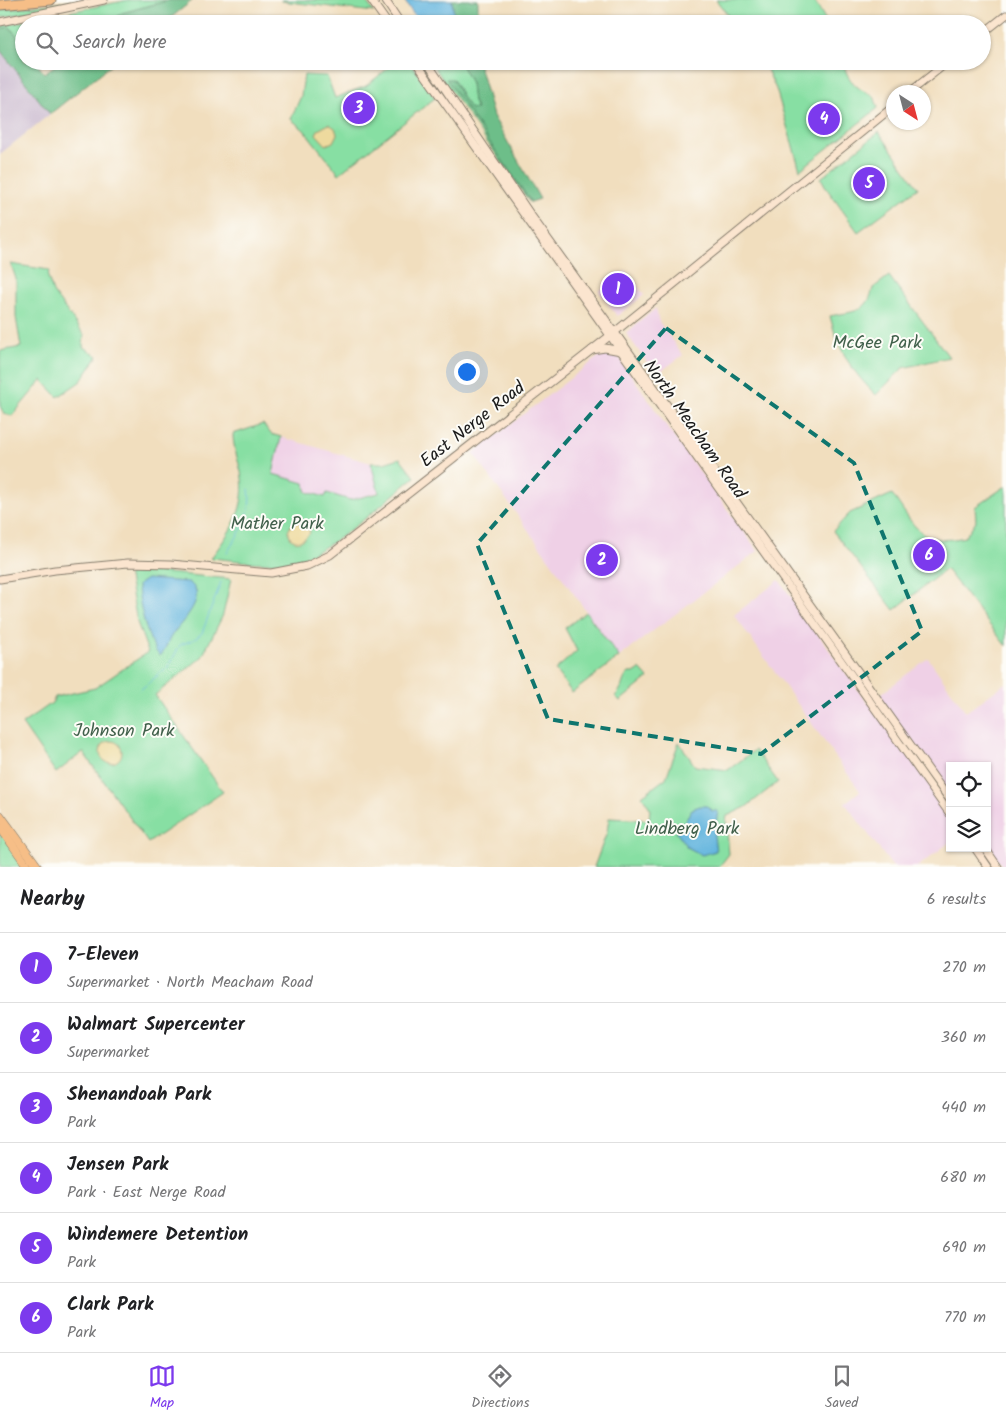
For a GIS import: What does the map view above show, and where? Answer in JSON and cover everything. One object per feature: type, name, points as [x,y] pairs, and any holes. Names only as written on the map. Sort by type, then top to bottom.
[{"type":"highway","points":[[0,5],[51,0]]},
{"type":"main road","points":[[33,15],[104,0]]},
{"type":"main road","points":[[371,0],[382,15]]},
{"type":"main road","points":[[385,0],[395,15]]},
{"type":"main road","points":[[991,27],[1006,15]]},
{"type":"main road","points":[[0,22],[15,19]]},
{"type":"main road","name":"North Meacham Road","points":[[422,70],[946,794]]},
{"type":"main road","name":"North Meacham Road","points":[[432,70],[613,333],[621,351],[946,808]]},
{"type":"main road","points":[[919,85],[938,70]]},
{"type":"main road","name":"East Nerge Road","points":[[0,579],[55,570],[128,563],[171,564],[258,573],[285,572],[307,566],[330,555],[613,333],[886,112]]},
{"type":"main road","points":[[590,351],[605,348],[621,351]]},
{"type":"main road","points":[[0,815],[38,867]]},
{"type":"main road","points":[[0,827],[28,867]]},
{"type":"main road","points":[[978,852],[988,867]]},
{"type":"main road","points":[[988,852],[998,867]]},
{"type":"highlighted area","points":[[666,328],[854,463],[922,631],[761,754],[548,719],[477,544]]},
{"type":"shaded area","points":[[0,50],[50,114],[0,154]]},
{"type":"shaded area","points":[[626,271],[644,295],[617,316],[599,291]]},
{"type":"shaded area","points":[[656,308],[659,322],[683,355],[656,375],[626,333]]},
{"type":"shaded area","points":[[605,352],[616,353],[674,437],[758,551],[619,657],[473,453]]},
{"type":"shaded area","points":[[281,437],[371,463],[379,492],[350,500],[327,493],[326,497],[308,492],[273,474]]},
{"type":"shaded area","points":[[779,580],[868,704],[928,658],[966,712],[1006,683],[1006,867],[1003,867],[991,852],[991,762],[946,762],[946,845],[917,867],[893,867],[845,803],[860,791],[734,615]]},
{"type":"green space","points":[[128,0],[170,0],[119,15],[54,15]]},
{"type":"green space","points":[[170,0],[193,0],[174,15],[119,15]]},
{"type":"green space","points":[[365,0],[374,12],[281,1]]},
{"type":"green space","points":[[452,0],[478,0],[478,15],[454,15]]},
{"type":"green space","points":[[716,0],[814,0],[823,15],[728,15]]},
{"type":"green space","points":[[76,2],[0,18],[0,10]]},
{"type":"green space","points":[[15,23],[15,33],[10,27],[0,29],[0,26]]},
{"type":"green space","points":[[10,27],[15,33],[15,69],[0,50],[0,29]]},
{"type":"green space","points":[[16,70],[42,70],[44,73],[48,70],[105,70],[50,114]]},
{"type":"green space","points":[[386,70],[415,70],[435,98],[339,174],[304,130],[291,119],[301,96],[304,75],[327,76],[335,98],[366,86]]},
{"type":"green space","points":[[436,70],[464,70],[471,83],[473,102],[477,110],[471,109],[464,100],[453,79],[463,104],[530,203]]},
{"type":"green space","points":[[464,70],[480,70],[493,116],[540,199],[531,202],[446,79],[453,79],[471,109],[477,109],[473,102],[471,83]]},
{"type":"green space","points":[[767,70],[846,70],[853,83],[863,91],[874,96],[878,108],[800,170],[776,89]]},
{"type":"green space","points":[[879,132],[918,188],[858,232],[821,178]]},
{"type":"green space","points":[[11,264],[49,270],[48,277],[53,292],[84,335],[83,347],[98,356],[81,381],[58,397],[42,380],[12,416],[4,414],[0,406],[0,351],[21,347],[16,317],[16,279]]},
{"type":"green space","name":"McGee Park","points":[[889,276],[949,357],[903,368],[876,395],[847,360],[837,340],[830,316],[852,312],[863,307],[867,303],[873,288]]},
{"type":"green space","name":"Mather Park","points":[[263,424],[271,434],[281,437],[273,474],[304,483],[307,492],[325,497],[327,493],[350,500],[379,493],[371,463],[384,463],[400,458],[415,477],[337,540],[302,558],[286,562],[267,563],[211,558],[236,518],[242,496],[243,485],[233,434]]},
{"type":"green space","points":[[1006,486],[1006,646],[946,569],[894,610],[833,531],[850,513],[892,494],[913,524],[928,536],[938,539],[965,537],[976,521],[975,507]]},
{"type":"green space","name":"Johnson Park","points":[[128,572],[158,572],[231,579],[223,615],[202,657],[155,695],[223,792],[148,843],[83,752],[56,773],[22,724],[52,703],[55,697],[95,688],[148,652],[137,622]]},
{"type":"green space","points":[[586,612],[619,657],[572,693],[555,670],[577,651],[565,628]]},
{"type":"green space","points":[[640,669],[648,678],[620,701],[615,696],[620,690],[626,675]]},
{"type":"green space","name":"Lindberg Park","points":[[679,742],[695,766],[728,770],[755,750],[778,782],[746,807],[727,816],[729,854],[719,867],[594,867],[607,832],[609,818],[649,820],[650,808],[642,796],[666,778]]},
{"type":"green space","points":[[0,831],[25,867],[0,867]]},
{"type":"sand","points":[[329,124],[335,128],[337,134],[333,142],[326,145],[316,134],[318,130]]},
{"type":"sand","points":[[298,522],[308,526],[310,533],[302,540],[294,541],[291,539],[288,531],[292,524]]},
{"type":"sand","points":[[107,741],[115,741],[122,748],[122,756],[115,763],[107,763],[100,756],[100,748]]},
{"type":"water","points":[[404,0],[452,0],[454,15],[414,15]]},
{"type":"water","points":[[147,579],[188,582],[194,587],[196,594],[192,608],[172,635],[160,656],[152,643],[144,622],[140,601],[138,585]]},
{"type":"water","points":[[707,806],[712,811],[718,811],[714,836],[716,851],[702,855],[687,847],[676,832],[692,809]]},
{"type":"waterway","points":[[227,553],[241,530],[247,515],[250,499],[249,489]]},
{"type":"waterway","points":[[140,690],[168,667],[180,645],[195,639],[202,633],[221,582]]},
{"type":"place","name":"Shenandoah Park","points":[[359,108]]},
{"type":"place","name":"Jensen Park","points":[[824,119]]},
{"type":"place","name":"Windemere Detention","points":[[869,183]]},
{"type":"place","name":"7-Eleven","points":[[618,289]]},
{"type":"place","name":"Clark Park","points":[[929,555]]},
{"type":"place","name":"Walmart Supercenter","points":[[602,560]]}]
